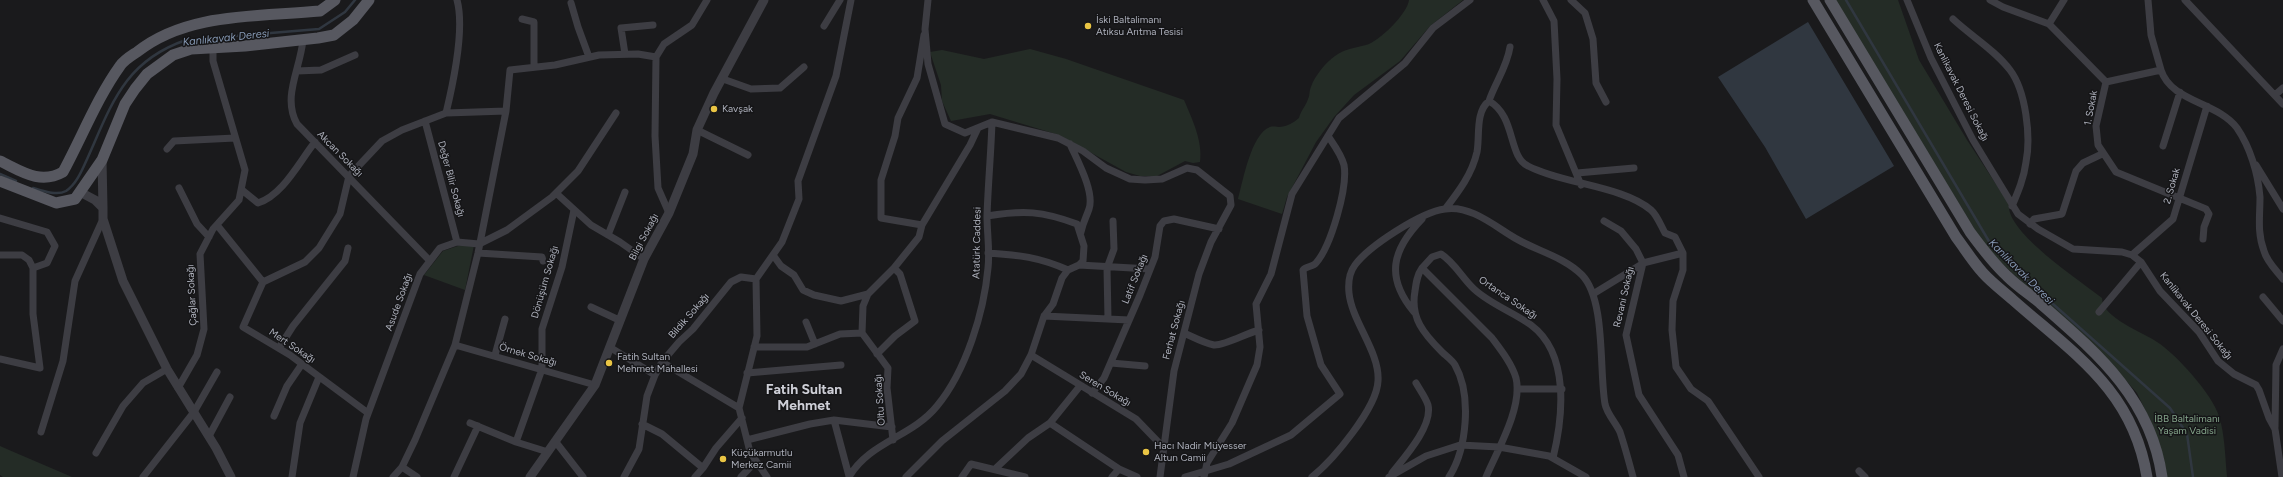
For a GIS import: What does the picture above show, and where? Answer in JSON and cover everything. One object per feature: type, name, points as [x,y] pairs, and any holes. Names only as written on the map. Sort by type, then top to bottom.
[{"type":"main road","points":[[0,161],[44,179],[53,178],[62,172],[99,101],[122,64],[156,37],[174,29],[195,24],[320,11],[335,0]]},
{"type":"main road","points":[[0,181],[56,203],[75,199],[102,160],[125,104],[135,89],[148,74],[173,55],[190,49],[213,46],[245,46],[334,35],[353,20],[369,0]]},
{"type":"main road","points":[[1813,0],[1956,237],[1978,267],[2098,374],[2114,395],[2133,428],[2144,462],[2147,477]]},
{"type":"main road","points":[[1830,0],[1970,232],[1984,251],[2008,277],[2102,360],[2131,394],[2154,438],[2162,477]]},
{"type":"street","points":[[446,113],[456,54],[460,11],[457,0]]},
{"type":"street","points":[[669,212],[658,188],[655,136],[656,57],[664,44],[692,25],[707,0]]},
{"type":"street","name":"Bilgi Sokağı","points":[[530,477],[595,385],[611,348],[619,320],[644,259],[669,212],[693,154],[697,130],[714,93],[723,79],[764,0]]},
{"type":"street","points":[[824,26],[840,0]]},
{"type":"street","points":[[767,477],[750,452],[739,408],[756,336],[756,278],[782,242],[799,199],[798,181],[836,76],[851,0]]},
{"type":"street","points":[[922,225],[881,218],[881,180],[895,136],[898,118],[918,78],[928,0]]},
{"type":"street","points":[[1204,474],[1207,463],[1232,423],[1258,365],[1260,347],[1256,304],[1271,274],[1292,194],[1339,118],[1405,63],[1433,28],[1470,0]]},
{"type":"street","points":[[1543,0],[1554,21],[1557,79],[1556,125],[1581,185]]},
{"type":"street","points":[[1571,0],[1585,13],[1593,38],[1596,83],[1606,102]]},
{"type":"street","name":"Kanlikavak Deresi Sokağı","points":[[1907,0],[1931,58],[1966,126],[2018,214],[2030,224],[2073,249],[2122,252],[2132,255],[2142,262],[2160,291],[2199,332],[2218,361],[2234,374],[2256,385],[2275,429],[2282,477]]},
{"type":"street","name":"1. Sokak","points":[[1990,0],[2003,7],[2049,24],[2106,82],[2096,126],[2098,145],[2102,154],[2116,172],[2180,196],[2206,208],[2209,214],[2204,227],[2203,239]]},
{"type":"street","points":[[2049,24],[2064,0]]},
{"type":"street","points":[[2148,0],[2152,35],[2163,76],[2180,92],[2229,119],[2237,129],[2253,160],[2283,209]]},
{"type":"street","points":[[2185,0],[2283,104]]},
{"type":"street","points":[[571,3],[589,57]]},
{"type":"street","points":[[522,18],[534,22],[534,67]]},
{"type":"street","points":[[1953,19],[2011,71],[2021,94],[2026,116],[2027,161],[2021,184],[2012,206]]},
{"type":"street","points":[[625,54],[620,28],[653,25]]},
{"type":"street","points":[[925,29],[928,64],[945,124],[965,133],[992,122],[1058,138],[1070,144],[1090,192],[1090,209],[1084,218],[1081,232]]},
{"type":"street","name":"Akcan Sokağı","points":[[303,40],[290,97],[291,113],[297,124],[430,261]]},
{"type":"street","name":"Çağlar Sokağı","points":[[178,388],[197,355],[204,329],[200,254],[217,225],[239,200],[245,170],[213,60],[213,46]]},
{"type":"street","points":[[1446,208],[1466,181],[1472,168],[1477,152],[1480,121],[1484,105],[1489,101],[1493,88],[1504,69],[1510,47]]},
{"type":"street","points":[[393,477],[402,467],[455,345],[478,253],[506,111],[510,70],[555,65],[599,55],[625,54],[656,57]]},
{"type":"street","points":[[297,71],[321,70],[355,55]]},
{"type":"street","points":[[723,79],[751,90],[780,88],[804,67]]},
{"type":"street","points":[[2106,82],[2161,70]]},
{"type":"street","points":[[2275,95],[2283,88]]},
{"type":"street","points":[[2163,146],[2180,92]]},
{"type":"street","points":[[1489,101],[1497,106],[1504,115],[1520,160],[1527,166],[1581,185],[1632,198],[1652,211],[1665,234],[1674,237],[1683,253],[1683,270],[1673,301],[1672,330],[1676,367],[1691,389],[1708,401],[1759,477]]},
{"type":"street","name":"2. Sokak","points":[[2132,255],[2173,219],[2207,106]]},
{"type":"street","points":[[217,225],[263,282],[305,262],[319,248],[340,214],[349,176],[382,141],[402,130],[446,113],[506,111]]},
{"type":"street","points":[[479,244],[507,230],[556,193],[578,171],[616,112]]},
{"type":"street","name":"Değer Bilir Sokağı","points":[[425,121],[457,242]]},
{"type":"street","name":"Atatürk Caddesi","points":[[849,476],[857,463],[869,452],[893,440],[937,406],[955,377],[979,318],[985,291],[988,253],[987,216],[992,122]]},
{"type":"street","points":[[754,347],[800,347],[815,344],[840,334],[862,333],[863,306],[868,294],[894,268],[919,238],[922,225],[970,145],[978,128]]},
{"type":"street","points":[[697,130],[748,155]]},
{"type":"street","points":[[1185,477],[1204,474],[1291,435],[1340,394],[1321,365],[1307,316],[1303,270],[1316,263],[1333,230],[1343,199],[1344,166],[1339,152],[1328,136]]},
{"type":"street","points":[[167,149],[174,141],[235,138]]},
{"type":"street","points":[[242,190],[258,203],[268,199],[278,190],[315,142]]},
{"type":"street","name":"Ferhat Sokağı","points":[[1070,144],[1106,168],[1130,179],[1162,179],[1187,168],[1197,170],[1230,196],[1231,205],[1211,242],[1199,274],[1174,371],[1160,477]]},
{"type":"street","points":[[2030,224],[2034,219],[2062,214],[2076,171],[2083,163],[2102,154]]},
{"type":"street","points":[[102,160],[103,220],[123,281],[167,370],[209,436],[230,477]]},
{"type":"street","points":[[2253,160],[2260,196],[2258,229],[2264,252],[2271,265],[2283,279]]},
{"type":"street","points":[[1577,173],[1634,168]]},
{"type":"street","points":[[179,188],[198,224],[209,237]]},
{"type":"street","points":[[80,192],[95,200],[103,208]]},
{"type":"street","points":[[608,235],[625,192]]},
{"type":"street","points":[[556,193],[591,225],[644,259]]},
{"type":"street","points":[[1312,477],[1357,427],[1371,405],[1378,381],[1376,365],[1349,294],[1349,278],[1355,265],[1374,248],[1403,226],[1426,214],[1446,208],[1473,214],[1490,222],[1522,243],[1571,265],[1583,276],[1592,294],[1599,330],[1606,405],[1619,431],[1633,477]]},
{"type":"street","name":"Dönüşüm Sokağı","points":[[516,442],[542,369],[542,329],[562,267],[574,210]]},
{"type":"street","points":[[906,477],[942,441],[1005,391],[1021,374],[1030,355],[1044,316],[1053,304],[1062,278],[1068,270],[1079,265],[1083,261],[1084,246],[1081,232],[1077,224],[1049,214],[1027,211],[987,216]]},
{"type":"street","points":[[1426,214],[1408,233],[1399,248],[1394,269],[1403,299],[1414,312],[1423,333],[1454,365],[1465,394],[1465,410],[1460,445],[1456,465],[1449,477]]},
{"type":"street","points":[[0,218],[47,232],[55,246],[47,263],[33,268]]},
{"type":"street","name":"Latif Sokağı","points":[[1092,393],[1104,378],[1111,363],[1155,257],[1160,226],[1164,221],[1169,219],[1180,219],[1219,229]]},
{"type":"street","points":[[41,432],[63,361],[75,281],[103,220]]},
{"type":"street","points":[[1108,319],[1107,268],[1114,249],[1113,220]]},
{"type":"street","name":"Revani Sokağı","points":[[1604,221],[1621,231],[1636,249],[1642,264],[1626,335],[1639,395],[1678,455],[1684,477]]},
{"type":"street","name":"Asude Sokağı","points":[[352,477],[368,413],[420,274],[440,248],[457,242],[479,244]]},
{"type":"street","points":[[279,348],[293,326],[346,261],[348,248]]},
{"type":"street","points":[[0,255],[12,253],[22,255],[29,260],[33,268],[33,314],[40,368],[0,359]]},
{"type":"street","points":[[478,253],[542,257],[543,261]]},
{"type":"street","points":[[988,253],[1026,255],[1046,260],[1068,270]]},
{"type":"street","points":[[1592,294],[1642,264],[1683,253]]},
{"type":"street","points":[[773,254],[781,266],[794,275],[803,290],[814,295],[841,301],[868,294]]},
{"type":"street","name":"Ortanca Sokağı","points":[[1422,268],[1432,257],[1441,254],[1449,258],[1474,289],[1535,329],[1543,336],[1551,352],[1562,390],[1559,434],[1553,458]]},
{"type":"street","points":[[2099,312],[2142,262]]},
{"type":"street","points":[[1079,265],[1107,268],[1150,269]]},
{"type":"street","points":[[877,354],[895,336],[915,321],[900,274],[894,268]]},
{"type":"street","points":[[1414,312],[1413,299],[1418,273],[1422,268],[1474,318],[1495,343],[1515,377],[1517,389],[1516,401],[1486,477]]},
{"type":"street","name":"Bildik Sokağı","points":[[624,477],[639,449],[647,396],[662,362],[693,329],[731,282],[741,277],[756,278]]},
{"type":"street","name":"Mert Sokağı","points":[[263,282],[243,327],[279,348],[368,413]]},
{"type":"street","points":[[2263,297],[2283,321]]},
{"type":"street","points":[[591,307],[619,320]]},
{"type":"street","points":[[1044,316],[1129,320]]},
{"type":"street","points":[[495,355],[505,319]]},
{"type":"street","points":[[806,322],[815,344]]},
{"type":"street","points":[[1184,333],[1215,345],[1224,344],[1245,334],[1259,330]]},
{"type":"street","name":"Oltu Sokağı","points":[[862,333],[888,368],[887,388],[893,440]]},
{"type":"street","name":"Örnek Sokağı","points":[[455,345],[495,355],[595,385]]},
{"type":"street","points":[[611,348],[655,375]]},
{"type":"street","points":[[2275,429],[2274,411],[2276,365],[2283,349]]},
{"type":"street","name":"Seren Sokağı","points":[[1030,355],[1136,419],[1163,447]]},
{"type":"street","points":[[662,362],[739,408]]},
{"type":"street","points":[[1111,363],[1145,366]]},
{"type":"street","points":[[274,416],[287,386],[302,364]]},
{"type":"street","points":[[747,373],[841,365]]},
{"type":"street","points":[[96,453],[122,406],[143,383],[167,370]]},
{"type":"street","points":[[143,477],[194,412],[216,372]]},
{"type":"street","points":[[292,477],[300,423],[319,376]]},
{"type":"street","points":[[1389,477],[1414,446],[1428,418],[1428,405],[1416,383]]},
{"type":"street","points":[[995,469],[1028,438],[1050,423],[1080,386]]},
{"type":"street","points":[[1517,389],[1562,390]]},
{"type":"street","points":[[209,436],[230,397]]},
{"type":"street","points":[[695,477],[703,468],[716,448],[742,418]]},
{"type":"street","points":[[834,420],[849,476]]},
{"type":"street","points":[[747,440],[810,424],[834,420],[892,426]]},
{"type":"street","points":[[470,423],[516,442],[548,452]]},
{"type":"street","points":[[1050,423],[1119,469],[1137,477]]},
{"type":"street","points":[[642,424],[662,434],[703,468]]},
{"type":"street","points":[[454,477],[478,426]]},
{"type":"street","points":[[555,441],[583,477]]},
{"type":"street","points":[[1389,477],[1426,456],[1460,445],[1499,447],[1527,451],[1553,458],[1584,477]]},
{"type":"street","points":[[741,477],[756,461]]},
{"type":"street","points":[[962,477],[971,464],[1025,477]]},
{"type":"street","points":[[402,467],[416,477]]},
{"type":"street","points":[[1112,477],[1119,469]]},
{"type":"street","points":[[1859,471],[1865,477]]},
{"type":"green space","points":[[1409,0],[1463,0],[1430,26],[1400,61],[1354,95],[1334,117],[1316,142],[1287,197],[1282,214],[1238,199],[1245,170],[1253,148],[1263,131],[1270,127],[1288,125],[1299,118],[1309,98],[1310,89],[1324,66],[1342,52],[1372,43],[1378,39],[1404,12]]},
{"type":"green space","name":"İBB Baltalimanı Yaşam Vadisi","points":[[1834,0],[1898,0],[1919,60],[1967,140],[2009,204],[2011,215],[2019,228],[2031,242],[2046,255],[2102,298],[2104,305],[2116,318],[2124,324],[2151,338],[2174,356],[2192,375],[2209,397],[2215,407],[2221,423],[2224,439],[2227,477],[2167,477],[2164,459],[2152,424],[2137,393],[2106,358],[1988,251]]},
{"type":"green space","points":[[1030,49],[1066,59],[1184,100],[1198,138],[1201,154],[1200,162],[1193,163],[1185,161],[1157,176],[1140,176],[1126,172],[1059,135],[990,114],[951,121],[942,101],[941,85],[930,52],[942,50],[984,59]]},
{"type":"green space","points":[[461,245],[474,245],[465,290],[424,275],[443,251]]},
{"type":"green space","points":[[0,446],[72,477],[3,477],[0,475]]},
{"type":"shaded area","points":[[1808,22],[1894,166],[1806,219],[1765,147],[1718,77]]},
{"type":"waterway","name":"Kanlıkavak Deresi","points":[[33,188],[58,193],[66,191],[70,188],[82,171],[113,102],[123,86],[148,60],[165,49],[186,40],[319,29],[345,12],[355,0]]},
{"type":"waterway","name":"Kanlıkavak Deresi","points":[[1846,0],[1990,243],[2026,280],[2170,408],[2187,434],[2193,477]]},
{"type":"waterway","name":"Kanlıkavak Deresi","points":[[0,174],[16,181]]},
{"type":"place","name":"İski Baltalimanı Atıksu Arıtma Tesisi","points":[[1088,26]]},
{"type":"place","name":"Kavşak","points":[[714,109]]},
{"type":"place","name":"Fatih Sultan Mehmet Mahallesi","points":[[609,363]]},
{"type":"place","name":"Hacı Nadir Müyesser Altun Camii","points":[[1146,452]]},
{"type":"place","name":"Küçükarmutlu Merkez Camii","points":[[723,459]]},
{"type":"district","name":"Fatih Sultan Mehmet","points":[[804,398]]}]
